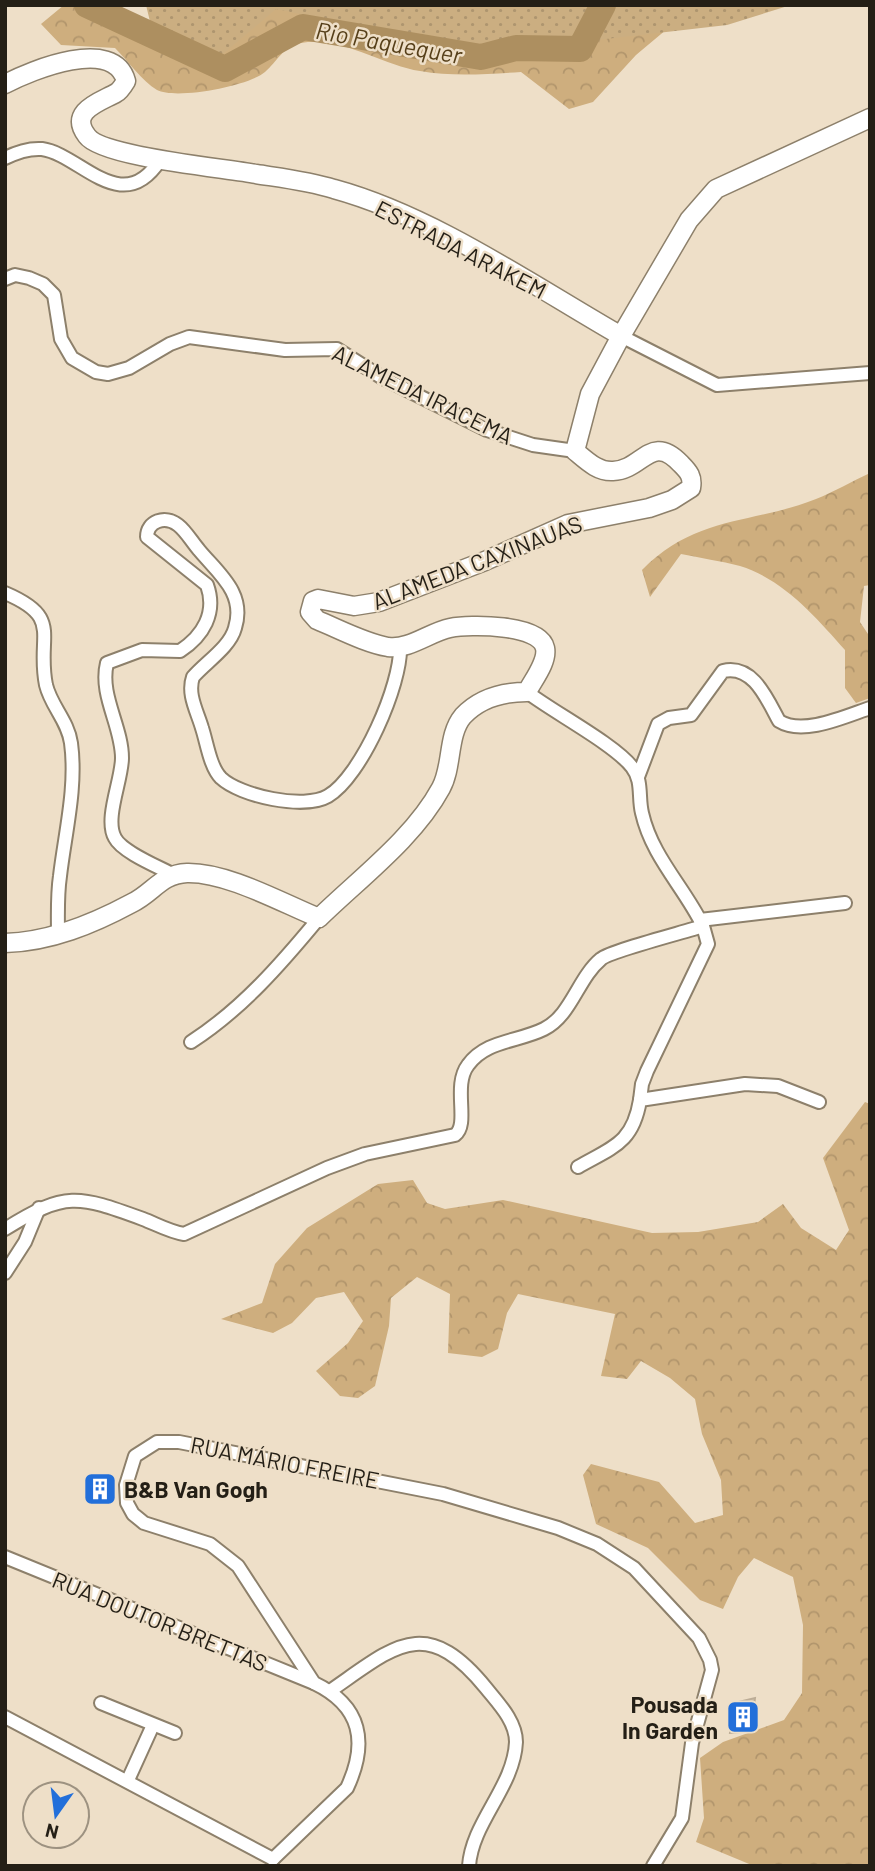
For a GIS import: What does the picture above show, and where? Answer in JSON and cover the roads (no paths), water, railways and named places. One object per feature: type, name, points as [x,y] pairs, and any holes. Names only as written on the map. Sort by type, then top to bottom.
[{"type":"street","name":"ESTRADA ARAKEM","points":[[5,84],[56,63],[95,60],[114,63],[123,72],[126,81],[118,93],[89,105],[83,114],[82,125],[87,137],[100,146],[160,160],[229,168],[334,188],[369,201],[464,246],[621,336]]},
{"type":"street","points":[[575,451],[584,408],[621,336],[689,220],[716,189],[870,118]]},
{"type":"street","points":[[5,158],[17,152],[43,149],[55,153],[90,175],[113,183],[143,178],[151,173],[160,160]]},
{"type":"street","name":"ALAMEDA IRACEMA","points":[[5,279],[15,275],[29,278],[43,284],[54,295],[61,339],[72,358],[84,368],[96,372],[108,374],[130,368],[170,344],[189,337],[285,350],[337,349],[381,377],[487,430],[533,445],[575,451]]},
{"type":"street","points":[[621,336],[717,385],[870,373]]},
{"type":"street","name":"ALAMEDA CAXINAUAS","points":[[400,646],[389,647],[317,620],[310,612],[313,601],[318,599],[354,606],[379,602],[485,561],[568,524],[649,508],[672,500],[691,488],[690,473],[673,455],[663,450],[616,471],[600,470],[575,451]]},
{"type":"street","points":[[174,875],[121,845],[113,834],[113,804],[122,756],[104,682],[107,663],[142,650],[180,651],[201,634],[211,608],[207,585],[147,537],[148,528],[154,522],[163,520],[178,525],[225,578],[237,602],[235,630],[193,677],[191,684],[192,699],[219,776],[233,787],[268,798],[299,801],[326,797],[345,781],[394,687],[401,665],[400,646],[451,628],[532,632],[541,638],[545,656],[527,692]]},
{"type":"street","points":[[5,593],[27,601],[37,610],[43,630],[46,685],[71,739],[71,782],[59,880],[58,935]]},
{"type":"street","points":[[578,1167],[610,1149],[633,1130],[642,1084],[708,944],[693,905],[655,853],[641,810],[638,777],[658,724],[669,718],[691,715],[723,671],[744,672],[754,681],[779,722],[786,726],[819,723],[870,708]]},
{"type":"street","points":[[191,1042],[226,1017],[273,973],[319,918],[398,842],[429,805],[449,768],[457,725],[464,716],[503,692],[527,692],[617,752],[638,777]]},
{"type":"street","points":[[5,943],[58,935],[136,901],[155,884],[174,875],[186,873],[215,877],[319,918]]},
{"type":"street","points":[[5,1229],[39,1208],[62,1200],[86,1200],[184,1234],[327,1168],[365,1154],[455,1135],[463,1125],[460,1080],[475,1055],[499,1043],[545,1029],[558,1019],[603,957],[701,923],[845,903]]},
{"type":"street","points":[[640,1100],[745,1084],[778,1086],[819,1102]]},
{"type":"street","points":[[5,1273],[25,1242],[39,1208]]},
{"type":"street","name":"RUA MÁRIO FREIRE","points":[[314,1684],[238,1566],[210,1544],[144,1523],[133,1514],[125,1494],[127,1475],[135,1456],[145,1447],[157,1442],[179,1442],[390,1482],[558,1528],[625,1559],[699,1638],[712,1670],[692,1743],[682,1818],[653,1866]]},
{"type":"street","name":"RUA DOUTOR BRETTAS","points":[[5,1557],[314,1684]]},
{"type":"street","points":[[330,1691],[392,1649],[411,1644],[437,1645],[452,1652],[501,1706],[514,1729],[514,1753],[473,1843],[469,1866]]},
{"type":"street","points":[[5,1717],[128,1780],[274,1862],[347,1788],[354,1774],[360,1735],[351,1713],[330,1691],[314,1684]]},
{"type":"street","points":[[101,1703],[175,1733]]},
{"type":"street","points":[[128,1780],[153,1725]]},
{"type":"waterway","name":"Rio Paquequer","points":[[87,5],[225,69],[303,27],[481,57],[516,48],[580,49],[603,5]]},
{"type":"place","name":"B&B Van Gogh","points":[[100,1489]]},
{"type":"place","name":"Pousada In Garden","points":[[743,1717]]}]
